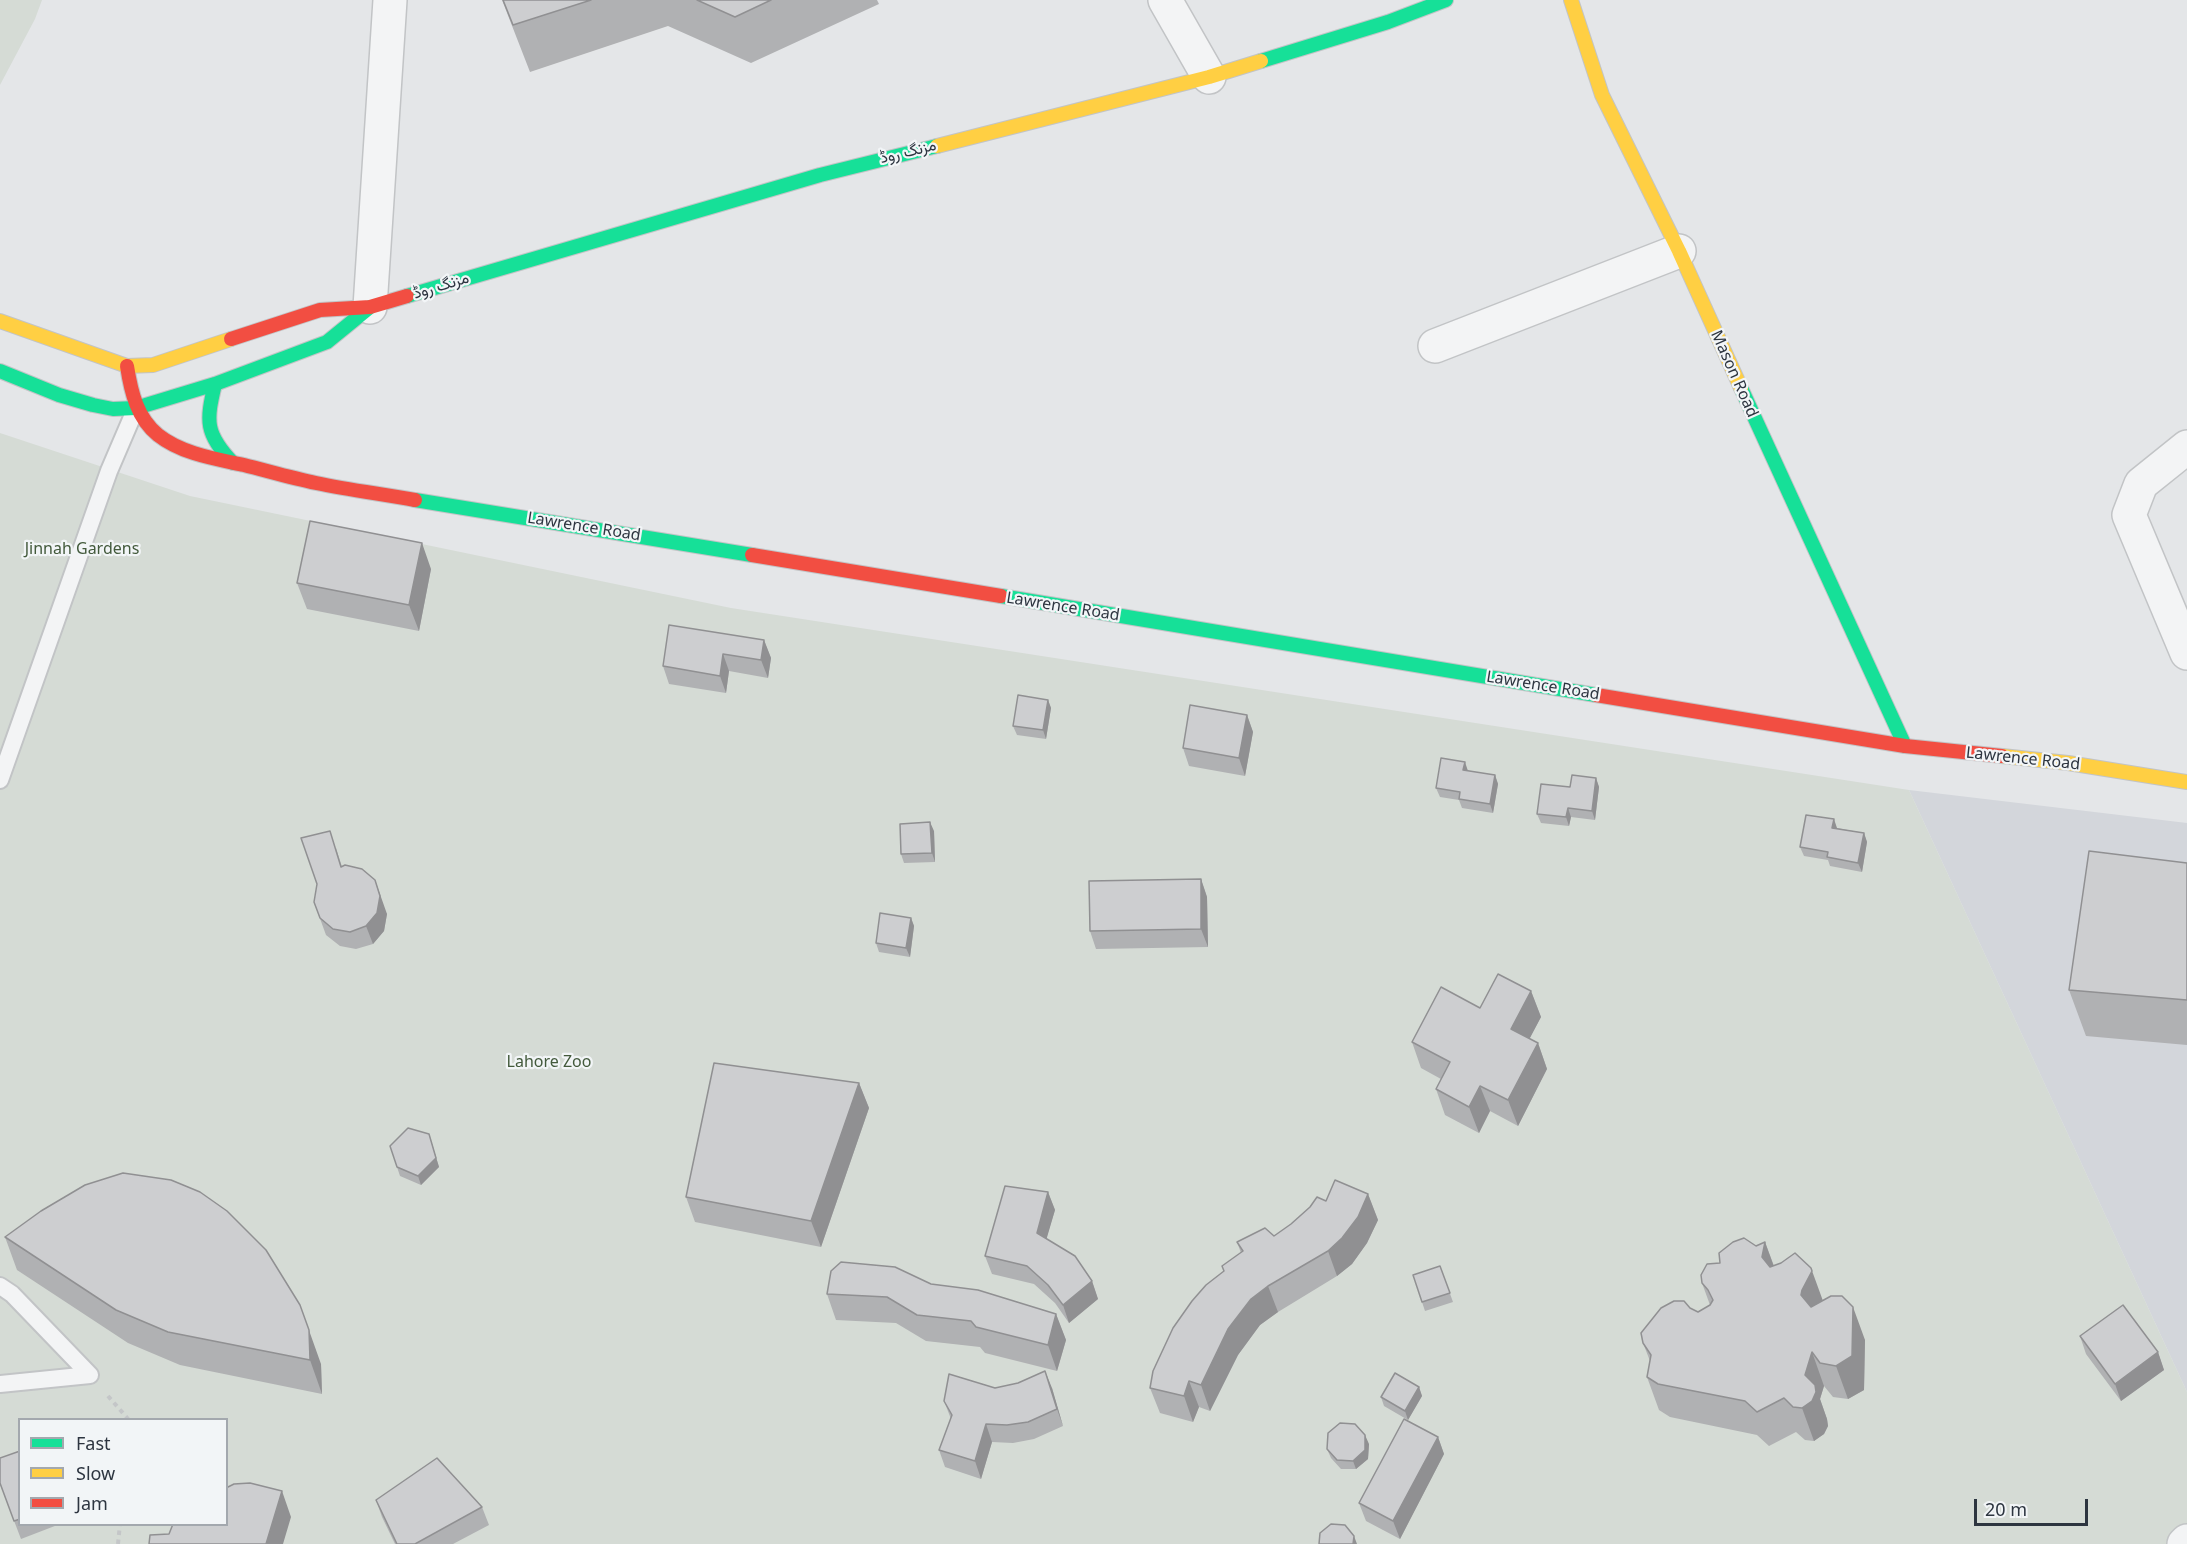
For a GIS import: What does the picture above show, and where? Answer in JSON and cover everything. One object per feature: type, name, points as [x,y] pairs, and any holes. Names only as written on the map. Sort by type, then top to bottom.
[{"type":"main road","name":"مزنگ روڈ","points":[[127,366],[153,365],[320,310],[370,307],[820,175],[1209,77],[1388,22],[1446,0]]},
{"type":"main road","name":"Mason Road","points":[[1571,0],[1602,95],[1679,251],[1905,746]]},
{"type":"main road","name":"مزنگ روڈ","points":[[0,371],[59,395],[93,405],[113,409],[136,408],[215,384],[327,342],[370,307]]},
{"type":"main road","points":[[0,321],[127,366]]},
{"type":"main road","name":"Lawrence Road","points":[[127,366],[130,389],[136,408],[147,425],[163,440],[190,453],[315,483],[1905,746],[2068,763],[2187,782]]},
{"type":"main road","points":[[215,384],[209,409],[210,436],[233,463]]},
{"type":"street","points":[[370,307],[390,0]]},
{"type":"street","points":[[1165,0],[1209,77]]},
{"type":"street","points":[[1435,346],[1679,251]]},
{"type":"street","points":[[2187,447],[2141,484],[2129,514],[2187,652]]},
{"type":"street","points":[[2184,1544],[2187,1541]]},
{"type":"lane","points":[[0,780],[109,471],[136,408]]},
{"type":"lane","points":[[0,1286],[12,1294],[90,1375],[0,1384]]},
{"type":"path","points":[[118,1544],[120,1526]]},
{"type":"shaded area","points":[[1909,790],[2187,823],[2187,1392]]},
{"type":"green space","points":[[0,0],[42,0],[35,19],[0,85]]},
{"type":"green space","name":"Lahore Zoo","points":[[0,433],[190,496],[731,608],[1909,790],[2187,1392],[2187,1529],[2171,1544],[0,1544]]},
{"type":"building","points":[[503,0],[591,0],[513,25]]},
{"type":"building","points":[[697,0],[771,0],[735,17]]},
{"type":"building","points":[[310,521],[422,543],[409,605],[297,583]]},
{"type":"building","points":[[669,625],[764,640],[761,660],[723,654],[720,676],[663,666]]},
{"type":"building","points":[[1018,695],[1048,700],[1043,730],[1013,726]]},
{"type":"building","points":[[1190,705],[1247,715],[1239,758],[1183,748]]},
{"type":"building","points":[[1441,758],[1465,762],[1463,770],[1495,775],[1490,804],[1459,799],[1460,792],[1436,788]]},
{"type":"building","points":[[1572,775],[1596,778],[1592,811],[1568,808],[1566,817],[1537,814],[1541,784],[1570,787]]},
{"type":"building","points":[[1806,815],[1834,819],[1832,828],[1864,833],[1858,863],[1827,857],[1828,852],[1800,847]]},
{"type":"building","points":[[930,822],[932,853],[901,854],[900,824]]},
{"type":"building","points":[[330,831],[341,867],[345,865],[362,869],[375,880],[380,896],[377,913],[366,926],[350,932],[333,929],[320,918],[314,902],[317,884],[301,838]]},
{"type":"building","points":[[2089,851],[2187,863],[2187,1000],[2069,990]]},
{"type":"building","points":[[1201,879],[1201,929],[1090,931],[1089,881]]},
{"type":"building","points":[[880,913],[911,918],[906,948],[876,943]]},
{"type":"building","points":[[1498,974],[1531,991],[1511,1029],[1538,1043],[1508,1100],[1480,1086],[1469,1107],[1436,1089],[1450,1062],[1412,1042],[1441,987],[1480,1008]]},
{"type":"building","points":[[714,1063],[859,1083],[811,1221],[686,1197]]},
{"type":"building","points":[[408,1128],[429,1134],[436,1158],[418,1176],[397,1167],[390,1146]]},
{"type":"building","points":[[123,1173],[171,1180],[200,1192],[227,1211],[266,1250],[300,1305],[309,1330],[310,1360],[168,1332],[116,1310],[5,1237],[41,1211],[85,1185]]},
{"type":"building","points":[[1335,1180],[1368,1194],[1358,1217],[1342,1238],[1328,1251],[1268,1286],[1251,1299],[1228,1329],[1201,1385],[1189,1381],[1184,1396],[1150,1388],[1153,1371],[1173,1328],[1206,1285],[1224,1271],[1222,1266],[1243,1251],[1237,1242],[1265,1228],[1274,1236],[1310,1207],[1317,1197],[1326,1201]]},
{"type":"building","points":[[1005,1186],[1048,1192],[1037,1233],[1075,1256],[1092,1281],[1063,1305],[1048,1285],[1027,1266],[985,1256]]},
{"type":"building","points":[[1744,1238],[1756,1246],[1765,1242],[1762,1257],[1770,1267],[1781,1263],[1795,1253],[1811,1268],[1812,1271],[1801,1295],[1811,1307],[1831,1296],[1842,1296],[1853,1307],[1852,1356],[1836,1366],[1820,1363],[1812,1352],[1805,1375],[1815,1385],[1816,1392],[1812,1401],[1802,1408],[1793,1407],[1784,1398],[1757,1412],[1745,1401],[1658,1384],[1647,1377],[1651,1355],[1643,1343],[1641,1333],[1661,1308],[1674,1301],[1684,1301],[1698,1312],[1710,1305],[1713,1300],[1702,1283],[1701,1275],[1707,1264],[1720,1263],[1719,1253],[1733,1242]]},
{"type":"building","points":[[841,1262],[895,1267],[931,1284],[978,1290],[1056,1314],[1048,1345],[976,1327],[971,1321],[917,1315],[887,1297],[827,1294],[831,1271]]},
{"type":"building","points":[[1440,1266],[1450,1293],[1422,1302],[1413,1275]]},
{"type":"building","points":[[2123,1305],[2158,1352],[2115,1384],[2080,1336]]},
{"type":"building","points":[[1045,1371],[1057,1409],[1028,1422],[1007,1425],[986,1424],[975,1461],[939,1450],[952,1415],[944,1401],[949,1374],[995,1388],[1018,1383]]},
{"type":"building","points":[[1395,1373],[1419,1387],[1405,1411],[1381,1397]]},
{"type":"building","points":[[1404,1419],[1438,1437],[1393,1521],[1359,1503]]},
{"type":"building","points":[[1340,1423],[1355,1424],[1365,1435],[1365,1450],[1353,1461],[1337,1460],[1327,1449],[1328,1433]]},
{"type":"building","points":[[18,1452],[18,1520],[14,1521],[0,1483],[0,1458]]},
{"type":"building","points":[[437,1458],[482,1507],[415,1544],[397,1544],[376,1500]]},
{"type":"building","points":[[250,1483],[282,1491],[266,1544],[149,1544],[150,1535],[169,1534],[172,1526],[228,1526],[228,1487],[234,1484]]},
{"type":"building","points":[[1331,1524],[1345,1525],[1354,1536],[1353,1544],[1319,1544],[1320,1533]]},
{"type":"traffic: fast","points":[[1261,61],[1388,22],[1446,0]]},
{"type":"traffic: fast","points":[[407,296],[820,175],[937,146]]},
{"type":"traffic: fast","points":[[0,371],[59,395],[93,405],[113,409],[136,408],[215,384],[327,342],[370,307]]},
{"type":"traffic: fast","points":[[215,384],[210,408],[210,426],[217,444],[233,463]]},
{"type":"traffic: fast","points":[[1741,388],[1905,746]]},
{"type":"traffic: fast","points":[[415,500],[752,555]]},
{"type":"traffic: fast","points":[[1001,596],[1596,695]]},
{"type":"traffic: slow","points":[[1571,0],[1602,95],[1679,251],[1741,388]]},
{"type":"traffic: slow","points":[[937,146],[1209,77],[1261,61]]},
{"type":"traffic: slow","points":[[0,321],[127,366],[153,365],[231,339]]},
{"type":"traffic: slow","points":[[2002,756],[2068,763],[2187,782]]},
{"type":"traffic: jam","points":[[231,339],[320,310],[370,307],[407,296]]},
{"type":"traffic: jam","points":[[127,366],[133,395],[145,421],[158,435],[178,447],[211,458],[307,481],[415,500]]},
{"type":"traffic: jam","points":[[752,555],[1001,596]]},
{"type":"traffic: jam","points":[[1596,695],[1905,746],[2002,756]]},
{"type":"park label","name":"Jinnah Gardens","points":[[82,549]]}]
